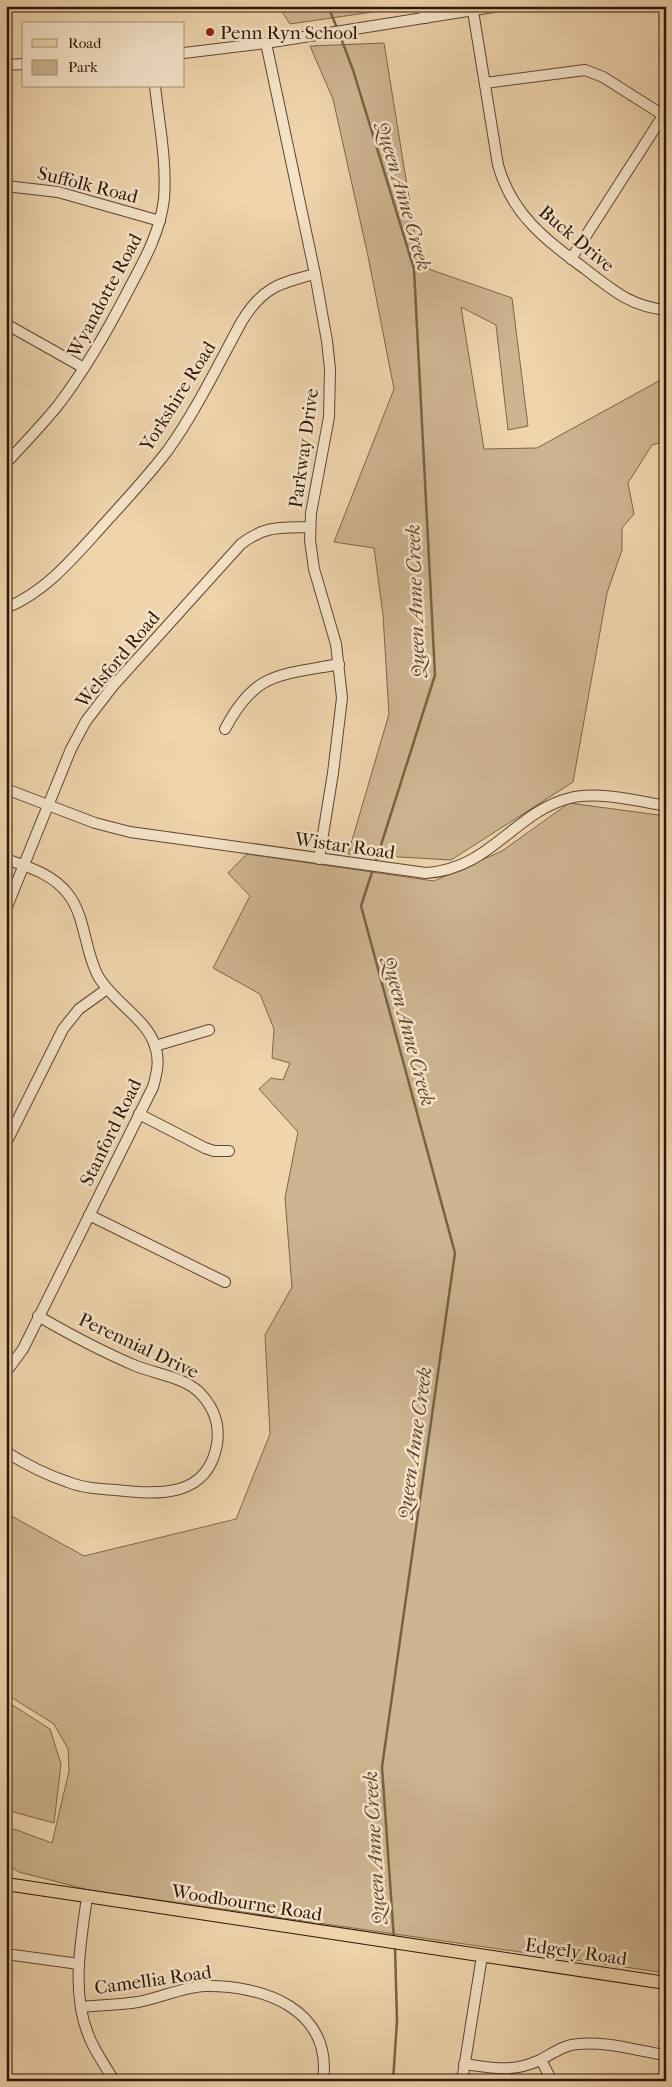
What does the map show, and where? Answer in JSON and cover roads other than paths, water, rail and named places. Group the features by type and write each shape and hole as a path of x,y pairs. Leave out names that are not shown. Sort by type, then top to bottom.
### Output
{"main road":[{"name":"Woodbourne Road","path":"6,1884 482,1956"},
{"name":"Edgely Road","path":"482,1956 666,1983"}],"street":[{"path":"423,6 426,18"},
{"path":"185,53 266,43 499,6"},
{"name":"Buck Drive","path":"473,10 498,165 507,190 532,225 571,259 636,304 666,310"},
{"name":"Parkway Drive","path":"266,43 315,274 327,341 330,382 329,417 316,480 310,526 314,569 336,644 342,698 319,859"},
{"path":"6,65 22,64"},
{"path":"485,83 585,70 603,77 664,113 571,259"},
{"name":"Wyandotte Road","path":"6,463 59,404 84,368 107,332 149,251 160,221 165,184 155,88"},
{"name":"Suffolk Road","path":"6,186 58,192 160,221"},
{"name":"Yorkshire Road","path":"6,608 30,597 65,568 144,480 187,420 242,321 262,294 286,281 315,274"},
{"path":"6,324 84,368"},
{"name":"Welsford Road","path":"6,909 71,749 86,721 100,702 241,544 261,531 271,528 310,526"},
{"path":"226,729 244,698 260,684 282,675 339,664"},
{"name":"Wistar Road","path":"6,790 107,827 130,832 426,873 443,872 476,859 544,808 572,797 594,796 666,806"},
{"name":"Stanford Road","path":"6,859 48,875 68,893 78,912 92,961 107,989 150,1033 158,1056 157,1071 152,1087 23,1349 10,1359 6,1372"},
{"path":"6,1144 64,1029 79,1009 107,989"},
{"path":"155,1046 209,1030"},
{"path":"139,1114 205,1148 214,1151 230,1151"},
{"path":"89,1214 225,1282"},
{"name":"Perennial Drive","path":"6,1452 67,1482 80,1486 158,1494 178,1490 199,1477 212,1461 216,1447 217,1428 213,1411 206,1400 190,1385 134,1365 38,1316"},
{"path":"87,1897 79,1964 81,2007 88,2035 114,2081"},
{"path":"6,1954 79,1964"},
{"path":"462,2081 482,1956"},
{"name":"Camellia Road","path":"81,2007 139,2002 192,1987 204,1986 260,1992 276,1997 301,2014 315,2032 324,2062 323,2081"},
{"path":"464,2064 499,2070 511,2069 540,2060 566,2046 577,2044 666,2055"},
{"path":"540,2060 552,2081"}],"waterway":[{"name":"Queen Anne Creek","path":"328,6 337,28"},
{"name":"Queen Anne Creek","path":"339,33 353,70 414,269 435,675 375,864"},
{"name":"Queen Anne Creek","path":"373,869 361,906 455,1253 382,1767 394,1939"},
{"name":"Queen Anne Creek","path":"393,2081 397,2021 395,1947"}],"place":[{"name":"Penn Ryn School","path":"210,32"}]}
